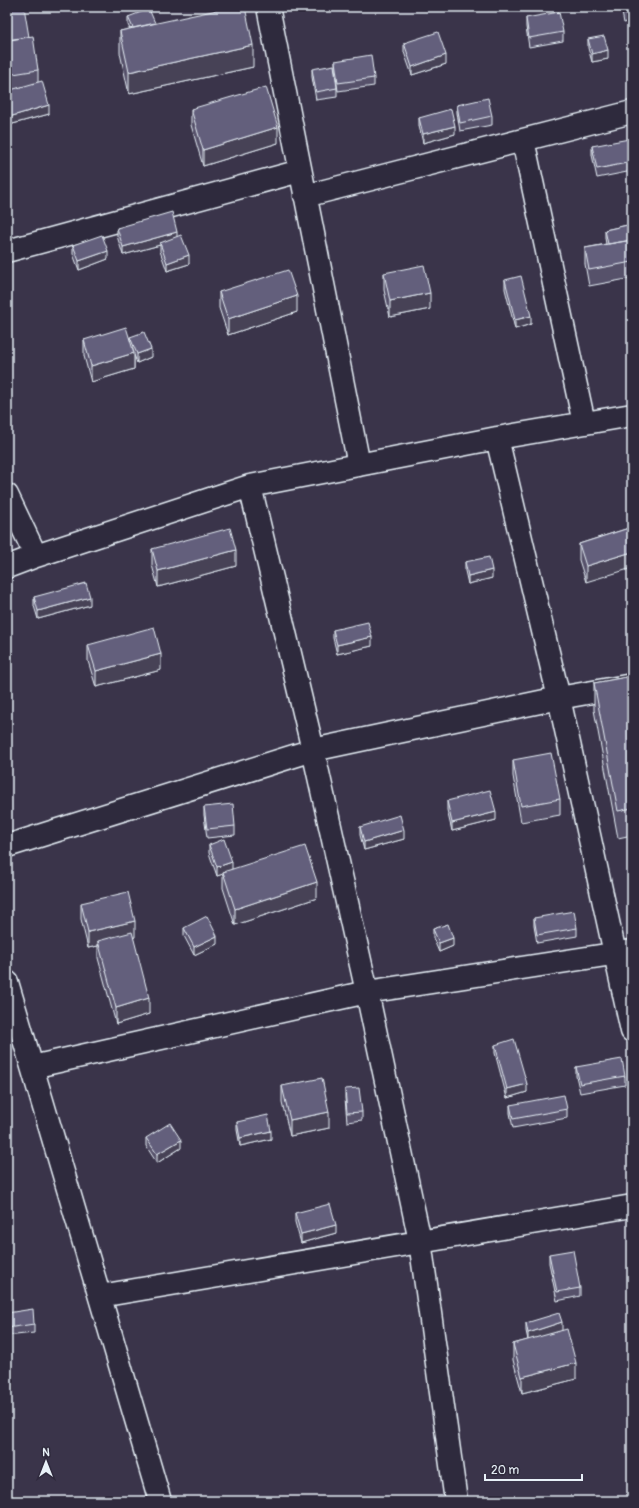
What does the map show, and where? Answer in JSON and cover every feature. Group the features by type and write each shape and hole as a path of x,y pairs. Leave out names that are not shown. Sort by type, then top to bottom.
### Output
{"street":[{"path":"268,7 359,465"},
{"path":"305,196 632,112"},
{"path":"523,140 584,423"},
{"path":"7,251 300,171"},
{"path":"7,567 36,556 250,486 497,438 632,415"},
{"path":"497,438 559,698 624,952 632,1031"},
{"path":"250,486 367,992 420,1241 456,1501"},
{"path":"7,495 36,556"},
{"path":"7,846 312,750 632,684"},
{"path":"32,1067 367,992 624,952"},
{"path":"7,982 160,1501"},
{"path":"100,1296 632,1206"}],"building":[{"path":"7,7 24,7 29,37 10,40 7,25"},
{"path":"231,7 245,7 253,45 129,72 120,31"},
{"path":"623,7 632,7 632,13 624,14"},
{"path":"149,9 155,23 133,28 128,17"},
{"path":"559,12 563,32 529,38 526,18"},
{"path":"438,32 446,55 412,67 404,43"},
{"path":"33,36 38,70 7,75 7,40"},
{"path":"604,36 608,50 592,54 588,39"},
{"path":"371,55 374,78 338,83 335,61"},
{"path":"334,65 337,88 316,92 312,69"},
{"path":"42,81 49,105 9,117 7,109 7,91"},
{"path":"266,87 278,127 203,150 191,109"},
{"path":"488,98 492,116 460,123 457,105"},
{"path":"451,109 455,126 423,134 419,118"},
{"path":"629,139 632,162 597,169 592,146"},
{"path":"172,212 177,232 123,247 117,228"},
{"path":"632,224 632,240 608,244 605,230"},
{"path":"102,235 108,251 79,261 73,245"},
{"path":"181,235 189,255 167,263 160,243"},
{"path":"632,240 632,262 589,270 585,248"},
{"path":"424,265 430,293 390,301 384,273"},
{"path":"288,270 297,296 228,319 219,292"},
{"path":"521,276 531,316 515,320 505,280"},
{"path":"126,327 134,353 91,366 84,340"},
{"path":"144,332 151,349 137,354 130,337"},
{"path":"632,527 632,552 586,566 579,544"},
{"path":"230,528 236,550 158,571 152,549"},
{"path":"489,557 492,570 468,576 465,562"},
{"path":"86,583 90,597 38,611 34,597"},
{"path":"368,622 372,637 337,645 333,630"},
{"path":"154,627 161,654 96,671 88,645"},
{"path":"632,676 632,808 618,811 594,683"},
{"path":"551,753 560,799 521,806 513,760"},
{"path":"490,790 496,812 452,823 447,801"},
{"path":"233,804 235,826 207,829 204,807"},
{"path":"400,815 404,830 364,842 360,827"},
{"path":"224,839 232,862 217,867 209,845"},
{"path":"305,846 317,882 235,909 223,872"},
{"path":"128,892 135,921 88,932 81,903"},
{"path":"574,911 577,928 537,935 534,918"},
{"path":"207,916 217,936 194,947 184,928"},
{"path":"448,924 453,938 439,943 433,929"},
{"path":"132,932 149,998 116,1008 98,941"},
{"path":"514,1039 527,1084 507,1089 495,1045"},
{"path":"622,1059 625,1076 580,1084 576,1067"},
{"path":"322,1078 329,1112 290,1120 282,1086"},
{"path":"359,1088 362,1112 347,1113 345,1089"},
{"path":"564,1095 567,1109 513,1119 510,1105"},
{"path":"268,1115 271,1131 240,1138 237,1122"},
{"path":"170,1123 181,1140 157,1154 146,1138"},
{"path":"330,1204 336,1225 301,1234 295,1213"},
{"path":"573,1250 580,1288 557,1292 549,1254"},
{"path":"33,1309 34,1324 7,1328 7,1313"},
{"path":"559,1313 562,1322 528,1333 526,1323"},
{"path":"567,1329 576,1363 522,1377 513,1344"},
{"path":"7,1430 9,1445 7,1446"}]}
